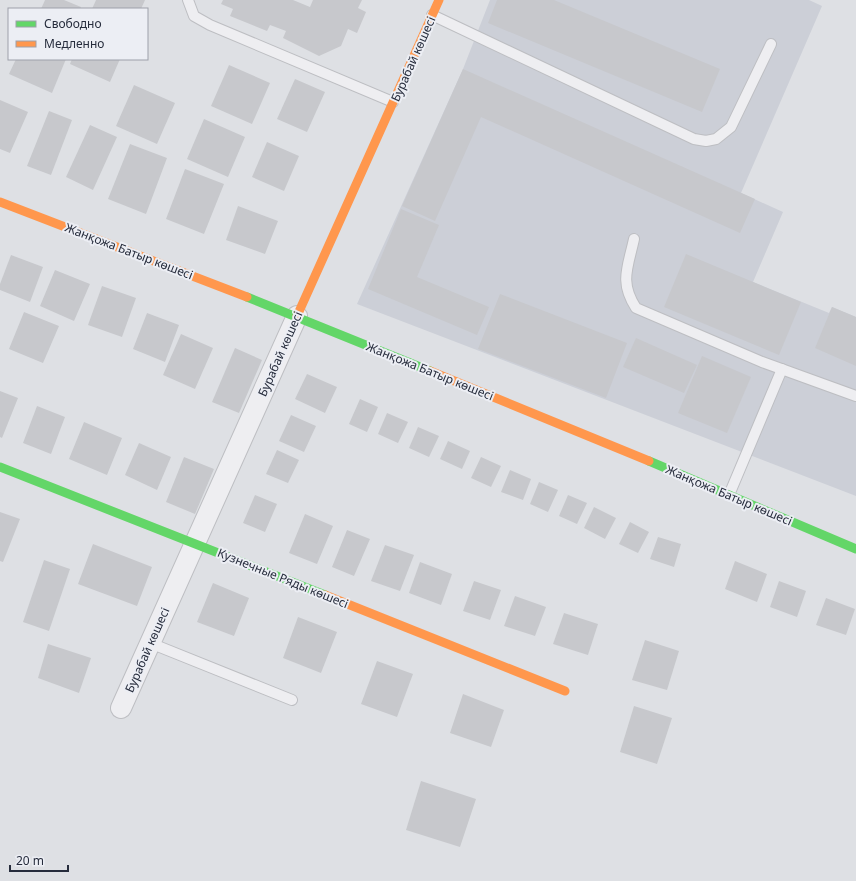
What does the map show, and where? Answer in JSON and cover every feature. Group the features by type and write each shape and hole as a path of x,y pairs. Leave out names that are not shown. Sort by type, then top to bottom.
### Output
{"street":[{"name":"Бурабай көшесі","path":"121,708 439,0"},
{"name":"Жанқожа Батыр көшесі","path":"0,202 297,316 856,548"},
{"name":"Кузнечные Ряды көшесі","path":"0,467 195,542 565,691"}],"lane":[{"path":"188,0 194,16 210,25 393,102"},
{"path":"432,15 694,139 706,141 716,139 731,127 771,44"},
{"path":"634,239 625,281 628,296 636,308 782,369 856,396"},
{"path":"729,495 782,369"},
{"path":"150,643 292,700"}],"shaded area":[{"path":"490,0 809,0 822,6 741,193 783,212 753,282 829,313 832,307 856,317 856,496 357,304 463,69"}],"building":[{"path":"45,0 64,0 81,7 80,8 41,8"},
{"path":"96,0 145,0 141,8 92,8"},
{"path":"223,0 293,0 310,7 313,0 362,0 358,8 366,12 357,33 348,29 341,46 319,56 283,38 286,31 270,25 267,31 230,16 233,9 221,4"},
{"path":"497,0 554,0 720,69 702,112 488,23"},
{"path":"16,60 66,60 52,93 9,74"},
{"path":"72,60 120,60 110,82 70,64"},
{"path":"229,65 270,83 252,124 211,106"},
{"path":"463,69 755,199 740,233 481,117 435,221 402,206"},
{"path":"295,79 325,92 307,132 277,119"},
{"path":"134,85 175,103 157,144 116,126"},
{"path":"0,100 28,112 10,153 0,149"},
{"path":"49,111 72,120 51,175 27,166"},
{"path":"204,119 245,137 228,177 187,159"},
{"path":"90,125 117,137 93,190 66,177"},
{"path":"267,142 299,156 284,191 252,177"},
{"path":"130,144 167,158 146,214 108,199"},
{"path":"185,169 224,184 204,234 166,219"},
{"path":"238,206 278,221 265,254 226,240"},
{"path":"401,209 439,225 417,277 489,307 477,335 368,289"},
{"path":"686,254 801,302 779,355 664,307"},
{"path":"11,255 43,267 30,302 0,290 0,284"},
{"path":"55,270 90,284 74,321 40,306"},
{"path":"102,286 136,298 122,337 88,325"},
{"path":"500,294 627,343 606,398 478,349"},
{"path":"832,307 856,317 856,366 815,348"},
{"path":"24,312 59,326 43,363 9,349"},
{"path":"147,313 179,325 165,362 133,349"},
{"path":"181,334 213,348 195,389 163,375"},
{"path":"636,338 697,365 684,393 623,367"},
{"path":"235,348 262,360 239,413 212,402"},
{"path":"702,356 751,377 727,433 678,413"},
{"path":"307,374 337,387 325,413 295,399"},
{"path":"0,391 18,398 2,438 0,437"},
{"path":"360,399 378,407 367,432 349,424"},
{"path":"37,406 65,417 51,454 23,443"},
{"path":"387,413 408,422 398,443 378,434"},
{"path":"291,415 316,426 304,452 279,441"},
{"path":"84,422 122,438 107,475 69,459"},
{"path":"418,427 439,436 429,457 409,448"},
{"path":"448,441 470,451 462,469 440,459"},
{"path":"139,443 171,457 157,490 125,475"},
{"path":"277,450 299,460 288,483 266,474"},
{"path":"184,457 214,469 195,514 166,502"},
{"path":"481,457 501,466 491,487 471,478"},
{"path":"510,470 531,479 523,500 501,492"},
{"path":"539,482 558,490 548,512 530,504"},
{"path":"255,495 277,504 265,532 243,523"},
{"path":"568,495 587,503 577,524 559,516"},
{"path":"594,507 616,518 605,539 584,528"},
{"path":"0,512 20,519 3,562 0,561"},
{"path":"305,514 333,526 317,564 289,553"},
{"path":"630,522 649,532 638,553 619,544"},
{"path":"347,530 370,539 354,576 332,567"},
{"path":"658,537 681,544 674,567 650,559"},
{"path":"93,544 152,567 137,606 78,584"},
{"path":"385,545 414,555 400,591 371,581"},
{"path":"44,560 70,569 49,631 23,622"},
{"path":"735,561 767,574 757,602 725,589"},
{"path":"420,562 452,574 441,605 409,593"},
{"path":"474,581 501,590 490,620 463,611"},
{"path":"779,581 806,591 797,617 770,607"},
{"path":"213,583 249,598 234,636 197,622"},
{"path":"515,596 546,607 535,636 504,626"},
{"path":"826,598 855,609 846,635 816,625"},
{"path":"564,613 598,624 588,655 553,644"},
{"path":"298,617 337,632 321,673 283,658"},
{"path":"645,640 679,651 667,690 632,680"},
{"path":"48,644 91,658 79,693 38,678"},
{"path":"377,661 413,674 397,717 361,704"},
{"path":"463,694 504,710 491,747 450,733"},
{"path":"634,706 672,718 657,764 620,752"},
{"path":"421,781 476,799 460,847 406,830"}],"traffic: fast":[{"path":"247,297 430,371"},
{"path":"649,461 856,549"},
{"path":"0,467 325,595"}],"traffic: slow":[{"path":"297,316 439,0"},
{"path":"0,202 247,297"},
{"path":"430,371 649,461"},
{"path":"325,595 565,691"}]}
